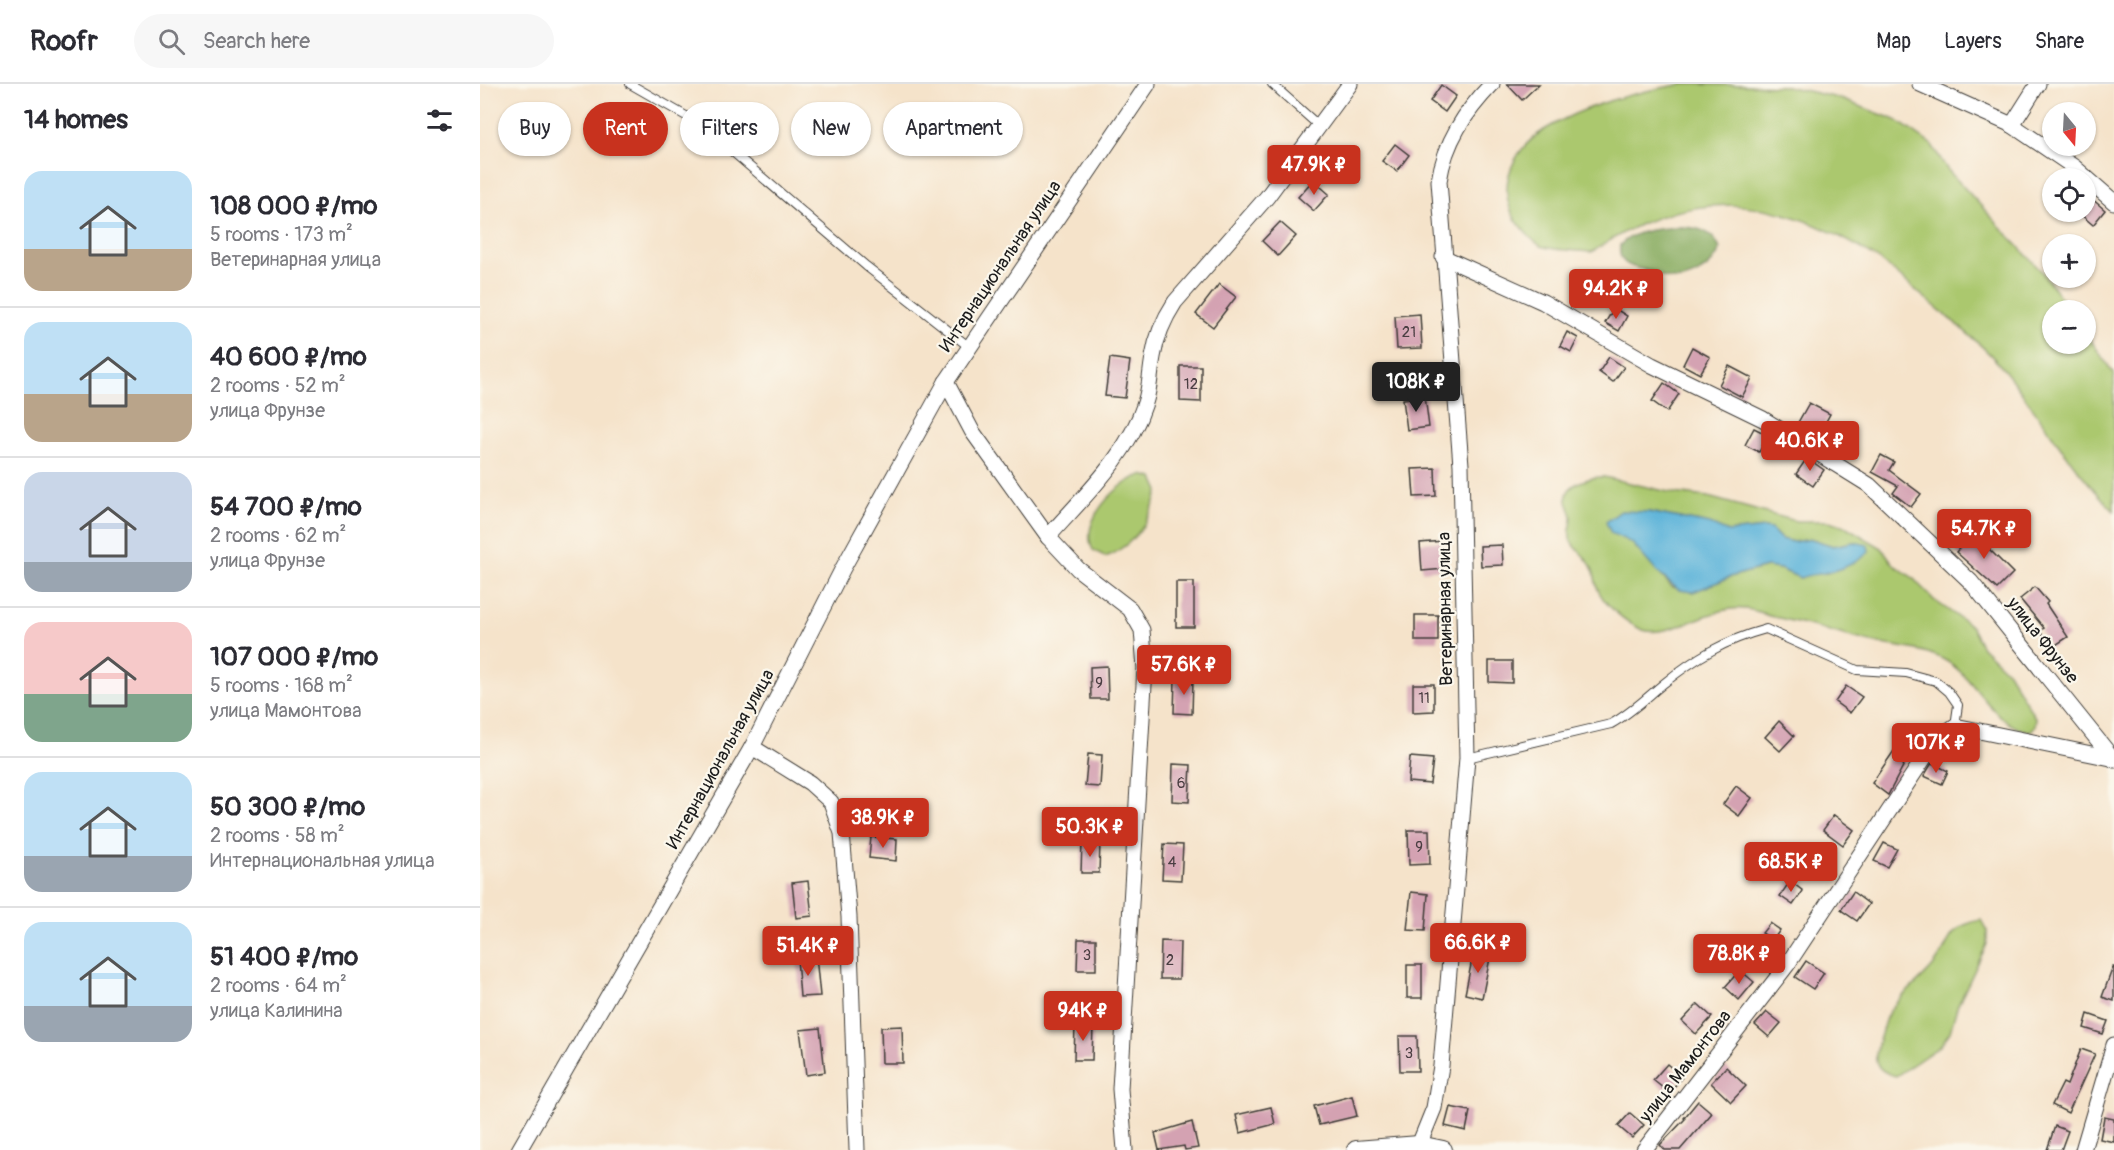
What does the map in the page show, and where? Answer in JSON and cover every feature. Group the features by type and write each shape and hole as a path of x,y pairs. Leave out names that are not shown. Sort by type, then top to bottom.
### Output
{"street":[{"name":"Интернациональная улица","path":"519,1150 752,747 843,568 946,382 968,346 1148,84"},
{"path":"1048,537 1113,464 1137,423 1145,403 1153,355 1163,322 1174,302 1260,206 1350,84"},
{"name":"Ветеринарная улица","path":"1419,1146 1434,1108 1441,1066 1467,758 1461,465 1443,257 1439,181 1443,157 1472,104 1492,84"},
{"path":"1920,84 2012,125 2074,167 2114,202"},
{"path":"2012,125 2038,84"},
{"name":"улица Фрунзе","path":"1443,257 1543,303 1652,365 1763,420 1869,485 1971,582 2112,759"},
{"path":"946,382 972,431 1048,537 1078,569 1130,609 1142,630 1145,668 1120,1089 1125,1150"},
{"path":"1955,726 2112,759"},
{"name":"улица Мамонтова","path":"1644,1150 1787,965 1936,740 1955,726"},
{"path":"752,747 810,783 831,802 842,833 849,917 857,1150"},
{"path":"2083,1150 2114,1045"},
{"path":"1356,1150 1419,1146 1443,1150"}],"lane":[{"path":"630,84 700,124 866,266 968,346"},
{"path":"1272,84 1318,126"},
{"path":"1467,758 1611,724 1626,716 1691,662 1714,647 1766,629 1857,670 1906,673 1936,681 1949,692 1958,705 1955,726"}],"green space":[{"path":"1683,84 1786,86 1838,98 1896,120 1932,145 1947,169 2042,272 2042,288 2054,288 2063,300 2042,300 2042,354 2096,354 2096,348 2114,374 2114,511 2084,478 2005,371 1987,351 1888,266 1839,236 1803,220 1768,210 1734,205 1699,207 1664,215 1628,230 1592,252 1547,248 1530,238 1513,214 1508,201 1509,174 1522,150 1532,139 1560,121 1594,106 1647,91"},
{"path":"1679,227 1704,231 1713,238 1720,249 1712,262 1699,273 1683,279 1662,277 1632,267 1621,257 1620,245 1633,236 1655,229"},
{"path":"1142,475 1153,478 1159,491 1146,522 1126,545 1106,557 1093,550 1090,539 1095,516 1112,494 1132,479"},
{"path":"1599,477 1673,493 1708,497 1796,521 1829,521 1845,526 1882,548 1894,565 1912,577 1934,600 1971,626 1982,647 2008,672 2036,719 2035,726 2031,731 2007,722 1948,662 1917,650 1874,643 1741,608 1716,612 1665,630 1654,632 1637,627 1616,613 1604,600 1597,587 1591,566 1570,538 1572,518 1567,501 1569,490 1579,482","holes":["1649,512 1709,524 1728,532 1771,529 1781,539 1793,542 1812,539 1833,546 1854,542 1845,567 1827,573 1813,572 1800,578 1780,569 1766,567 1733,576 1693,592 1672,587 1632,543"]},
{"path":"1981,920 1987,931 1987,944 1957,1007 1950,1032 1940,1046 1896,1076 1882,1070 1876,1061 1876,1055 1889,1012 1934,965 1955,931"}],"water":[{"path":"1621,511 1649,512 1710,524 1728,532 1771,529 1781,539 1793,542 1812,539 1833,546 1854,542 1868,545 1869,552 1842,568 1800,578 1780,569 1766,567 1733,576 1693,592 1679,590 1657,572 1632,543 1611,533 1606,522"}],"building":[{"path":"1507,84 1539,84 1522,100"},
{"path":"1441,85 1456,96 1445,112 1430,101"},
{"path":"1395,144 1409,155 1397,171 1382,161"},
{"path":"1313,180 1329,194 1314,211 1298,197"},
{"path":"2096,202 2105,210 2096,221"},
{"path":"1280,222 1296,236 1278,256 1262,241"},
{"path":"1219,284 1236,297 1213,327 1196,314"},
{"path":"1614,308 1627,316 1619,331 1605,323"},
{"path":"1420,314 1422,348 1397,349 1395,316"},
{"path":"1567,332 1578,338 1571,352 1560,346"},
{"path":"1692,347 1710,357 1700,374 1683,365"},
{"path":"1609,357 1624,367 1613,382 1599,372"},
{"path":"1110,358 1130,361 1125,398 1105,396"},
{"path":"1180,366 1201,366 1201,402 1180,401"},
{"path":"1729,366 1752,378 1742,397 1719,385"},
{"path":"1664,383 1679,394 1667,412 1652,401"},
{"path":"1425,396 1429,427 1407,430 1403,399"},
{"path":"1809,403 1830,414 1817,438 1796,426"},
{"path":"1754,428 1768,435 1759,452 1745,445"},
{"path":"1881,455 1894,462 1889,470 1921,494 1911,507 1893,493 1898,486 1872,472"},
{"path":"1807,458 1824,470 1813,486 1796,474"},
{"path":"1435,468 1436,496 1414,497 1412,469"},
{"path":"1975,531 1992,546 1989,549 2013,573 1997,589 1956,552"},
{"path":"1443,541 1445,569 1422,571 1420,543"},
{"path":"1502,545 1503,565 1481,566 1480,546"},
{"path":"1176,582 1194,582 1194,627 1176,627"},
{"path":"2035,587 2048,602 2046,604 2068,637 2051,648 2040,631 2044,628 2020,599"},
{"path":"1415,615 1438,615 1438,641 1415,641"},
{"path":"1489,661 1512,661 1512,683 1489,682"},
{"path":"1107,666 1108,699 1091,699 1090,667"},
{"path":"1175,678 1193,679 1192,714 1174,713"},
{"path":"1413,684 1434,684 1434,711 1413,712"},
{"path":"1846,686 1862,697 1850,713 1835,702"},
{"path":"1779,721 1794,736 1780,751 1765,737"},
{"path":"1900,742 1912,749 1888,795 1872,783"},
{"path":"1088,754 1102,755 1100,787 1085,786"},
{"path":"1410,757 1433,759 1430,784 1408,782"},
{"path":"1932,763 1948,771 1942,784 1924,776"},
{"path":"1173,764 1191,765 1189,802 1172,801"},
{"path":"1736,786 1752,798 1739,816 1723,804"},
{"path":"1834,815 1854,830 1843,845 1823,830"},
{"path":"1408,830 1429,830 1430,864 1409,865"},
{"path":"871,837 897,839 896,861 869,858"},
{"path":"1082,842 1100,842 1099,873 1081,873"},
{"path":"1884,843 1897,849 1887,867 1874,861"},
{"path":"1164,844 1183,845 1181,880 1162,879"},
{"path":"808,881 812,916 796,918 792,883"},
{"path":"1790,881 1803,891 1793,905 1780,896"},
{"path":"1411,892 1428,894 1425,931 1407,930"},
{"path":"1853,892 1869,904 1857,921 1841,910"},
{"path":"1770,923 1780,930 1773,940 1762,933"},
{"path":"1078,939 1096,939 1096,970 1077,970"},
{"path":"1161,941 1180,942 1179,979 1160,979"},
{"path":"1474,950 1491,953 1482,998 1465,994"},
{"path":"816,956 820,996 800,997 797,958"},
{"path":"1806,961 1824,973 1813,989 1795,977"},
{"path":"1407,965 1422,965 1422,998 1407,998"},
{"path":"2114,967 2114,1001 2102,997"},
{"path":"1740,970 1754,982 1739,1000 1725,987"},
{"path":"1698,1004 1712,1017 1696,1034 1682,1021"},
{"path":"1767,1012 1781,1023 1769,1037 1755,1025"},
{"path":"2088,1014 2108,1021 2103,1034 2084,1028"},
{"path":"1075,1024 1093,1025 1092,1060 1074,1060"},
{"path":"902,1026 903,1063 882,1063 881,1027"},
{"path":"820,1028 825,1072 806,1075 800,1030"},
{"path":"1399,1036 1417,1036 1418,1071 1400,1071"},
{"path":"2081,1049 2095,1054 2068,1113 2052,1105 2063,1083 2067,1085"},
{"path":"1667,1064 1682,1077 1669,1093 1653,1080"},
{"path":"1726,1067 1746,1086 1731,1102 1711,1083"},
{"path":"1352,1096 1357,1116 1319,1125 1314,1106"},
{"path":"1698,1101 1712,1113 1680,1150 1665,1150 1660,1145 1685,1119"},
{"path":"1271,1107 1275,1124 1240,1133 1236,1115"},
{"path":"1450,1107 1470,1111 1466,1131 1445,1126"},
{"path":"1630,1113 1644,1125 1632,1138 1618,1126"},
{"path":"2104,1117 2114,1119 2114,1142 2100,1139"},
{"path":"1192,1122 1198,1148 1185,1150 1184,1146 1159,1150 1155,1133"},
{"path":"2055,1126 2068,1131 2061,1150 2047,1150"}]}
